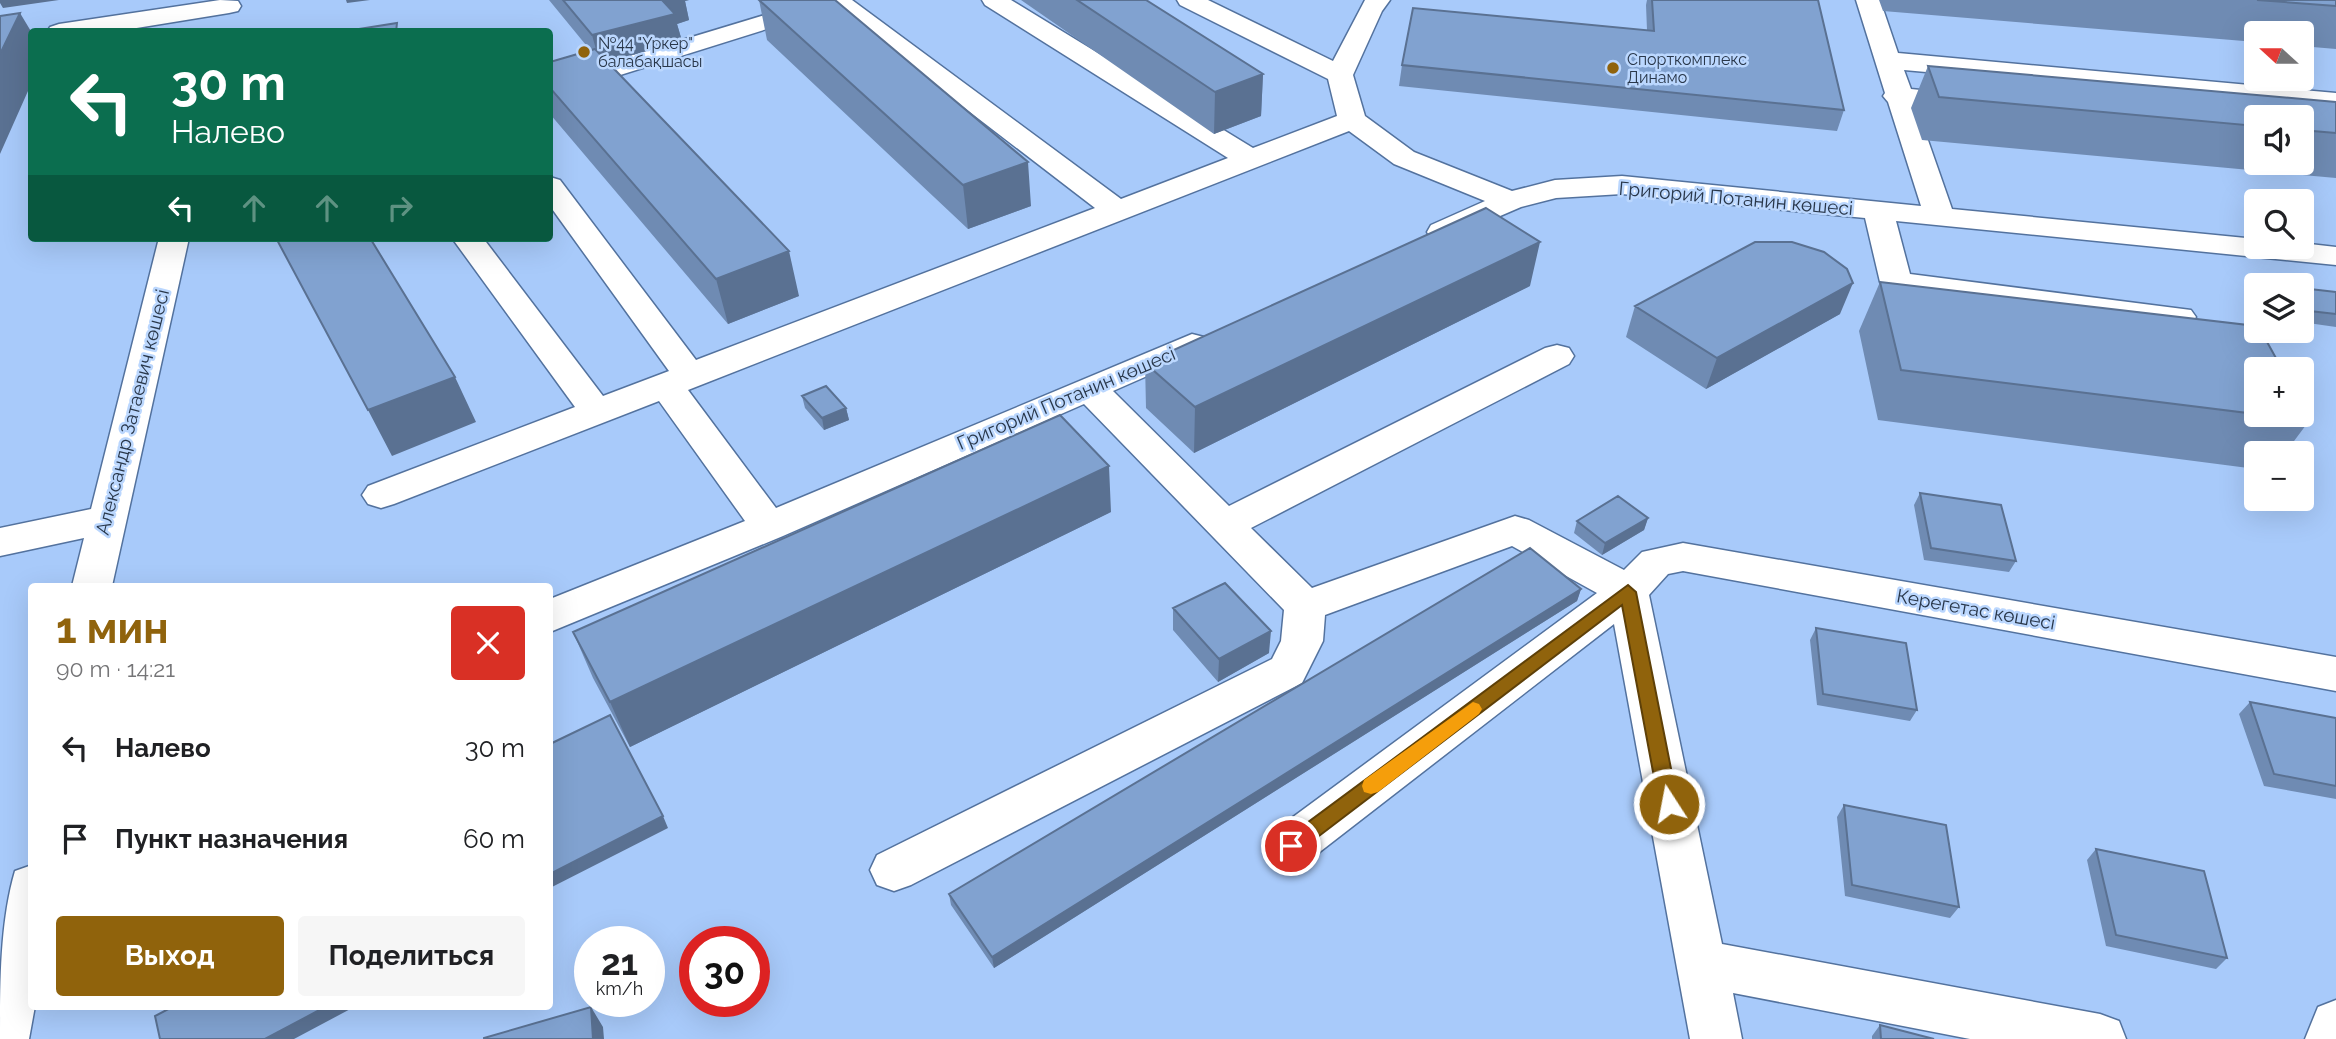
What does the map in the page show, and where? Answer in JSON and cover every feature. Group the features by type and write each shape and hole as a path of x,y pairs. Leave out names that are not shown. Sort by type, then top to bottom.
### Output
{"street":[{"path":"553,88 836,0 1117,210"},
{"path":"994,0 1250,159"},
{"path":"1189,0 1340,75"},
{"path":"1378,0 1370,11 1340,75 1352,120 1404,158 1510,201"},
{"path":"1868,0 1939,216"},
{"path":"83,28 230,3 225,28"},
{"path":"1886,60 2336,101"},
{"path":"1898,96 1994,104"},
{"path":"381,495 1352,120"},
{"name":"Григорий Потанин көшесі","path":"1409,247 1510,201 1555,189 1622,185 2336,256"},
{"path":"553,191 678,380 769,526"},
{"path":"1878,211 1896,282 2207,320"},
{"name":"Александр Затаевич көшесі","path":"93,583 173,242"},
{"path":"470,242 597,412"},
{"name":"Григорий Потанин көшесі","path":"553,615 769,526 1217,332"},
{"path":"1225,525 1557,356"},
{"path":"894,870 1287,671 1302,642 1305,606 1090,389"},
{"path":"0,542 106,520"},
{"path":"1305,606 1515,530 1628,592 1716,1039"},
{"name":"Керегетас көшесі","path":"1291,846 1628,592 1656,562 1683,557 2336,674"},
{"path":"3,1039 28,907"},
{"path":"1699,963 2100,1039"},
{"path":"2331,1039 2336,1025"}],"building":[{"path":"563,0 662,0 675,14 592,35"},
{"path":"759,0 835,0 1028,162 963,185"},
{"path":"1077,0 1146,0 1263,74 1215,92"},
{"name":"Спорткомплекс Динамо","path":"1652,0 1818,0 1844,110 1402,65 1413,8 1654,31"},
{"path":"2257,0 2336,0 2336,6"},
{"path":"20,13 0,54 0,16"},
{"path":"397,23 396,28 365,28"},
{"path":"595,49 789,251 716,279 553,91 553,61"},
{"path":"1928,66 2336,102 2336,133 2314,131 2314,105 2244,105 2244,125 1939,97"},
{"path":"1486,208 1540,242 1195,407 1145,363"},
{"path":"278,242 372,242 455,377 368,410"},
{"path":"1755,242 1792,242 1824,252 1847,269 1853,283 1717,358 1635,306"},
{"path":"1880,282 2244,325 2244,343 2268,343 2275,357 2244,357 2244,413 1901,370"},
{"path":"2314,289 2336,292 2336,314 2314,311"},
{"path":"826,386 846,408 822,418 802,396"},
{"path":"1060,415 1109,466 610,702 573,632"},
{"path":"1920,493 2001,505 2016,561 1931,548"},
{"path":"1618,496 1648,518 1605,543 1577,521"},
{"path":"1530,548 1581,589 992,957 949,894"},
{"path":"1225,583 1271,631 1219,659 1173,608"},
{"path":"1816,628 1906,643 1917,710 1823,694"},
{"path":"2250,702 2336,718 2336,786 2274,774"},
{"path":"610,715 663,816 553,872 553,743"},
{"path":"1844,805 1946,825 1959,907 1852,885"},
{"path":"2096,849 2204,871 2227,958 2116,935"},
{"path":"166,1010 319,1010 265,1039 160,1039 155,1016"},
{"path":"574,1012 574,1017 592,1017 593,1039 484,1038"},
{"path":"1880,1025 1934,1039 1881,1039"}],"slow traffic":[{"path":"1371,786 1473,709"}],"place":[{"name":"№44 \"Үркер\" балабақшасы","path":"584,52"},
{"name":"Спорткомплекс Динамо","path":"1613,68"}],"route":[{"path":"1291,846 1628,592 1669,804"}]}
